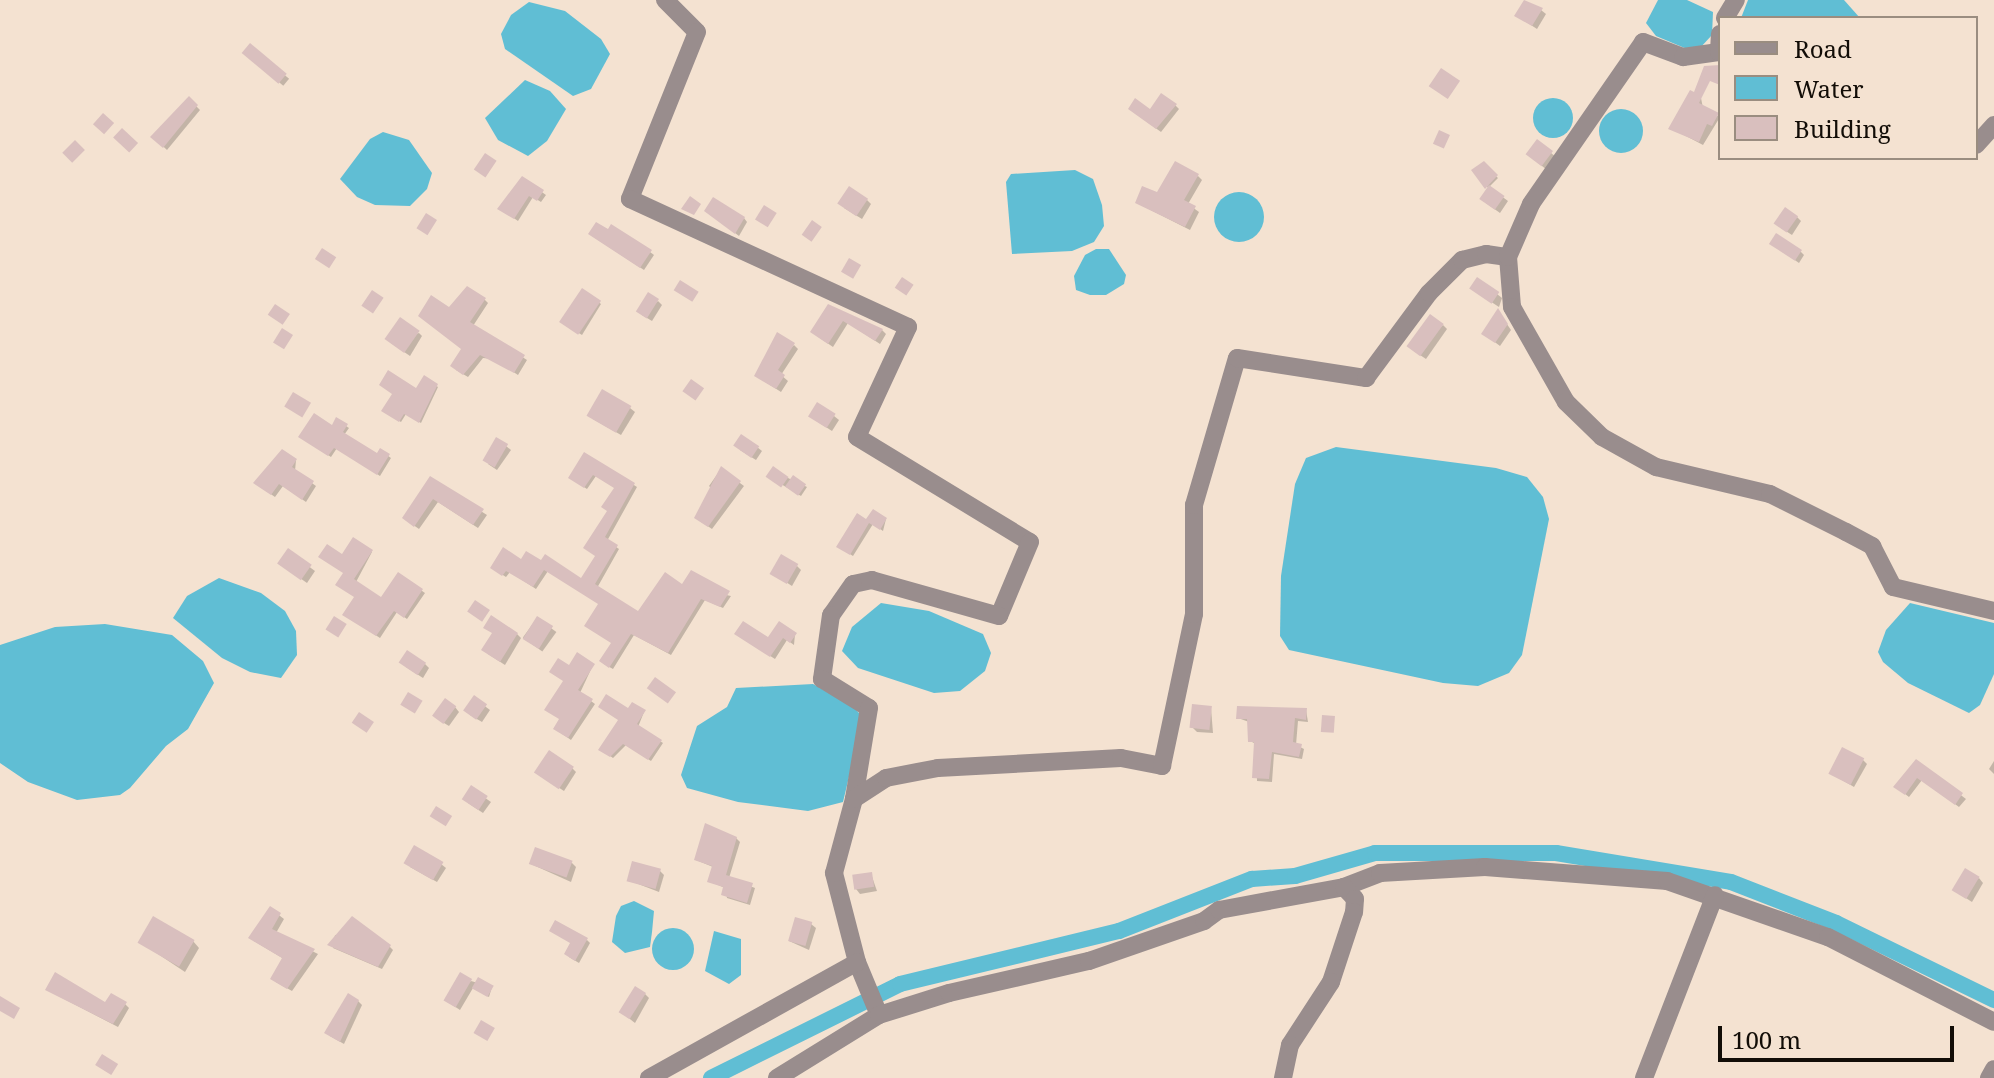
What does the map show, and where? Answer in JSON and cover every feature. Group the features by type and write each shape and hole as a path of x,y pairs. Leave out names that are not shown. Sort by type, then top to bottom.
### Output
{"street":[{"path":"665,0 697,32 630,199 908,327 857,437 1030,542 999,616 872,580 853,584 831,615 822,679 869,708 854,799 834,873 857,962 879,1015"},
{"path":"1718,52 1683,57 1643,42 1531,204 1508,257 1512,307 1566,402 1602,437 1656,467 1770,494 1846,532 1872,546 1893,587 1994,611"},
{"path":"1978,143 1994,125"},
{"path":"854,799 886,778 938,768 1121,758 1162,766 1194,614 1194,505 1237,358 1366,378 1429,293 1462,260 1486,254 1508,257"},
{"path":"777,1078 879,1015 949,993 1089,961 1204,921 1219,910 1344,887 1380,873 1485,867 1667,881 1715,895 1828,937 1994,1022"},
{"path":"1283,1078 1290,1045 1331,982 1354,912 1355,899 1344,887"},
{"path":"1644,1078 1715,895"},
{"path":"649,1078 857,962"},
{"path":"1989,1078 1994,1069"}],"water":[{"path":"1658,0 1687,0 1713,12 1712,35 1700,48 1687,49 1656,36 1646,23"},
{"path":"1748,0 1844,0 1858,16 1742,16"},
{"path":"529,2 565,11 601,39 610,54 591,89 573,96 505,49 501,34 511,15"},
{"path":"525,80 550,91 566,109 547,141 528,156 498,140 485,118"},
{"path":"1553,98 1567,104 1573,118 1567,132 1553,138 1539,132 1533,118 1539,104"},
{"path":"1621,109 1636,116 1643,131 1636,146 1621,153 1606,146 1599,131 1606,116"},
{"path":"383,132 409,140 432,173 427,189 410,206 375,205 357,197 340,179 370,139"},
{"path":"1075,170 1093,179 1102,205 1104,226 1094,242 1072,251 1012,254 1006,182 1011,174"},
{"path":"1239,192 1257,199 1264,217 1257,235 1239,242 1221,235 1214,217 1221,199"},
{"path":"1096,249 1109,249 1126,275 1124,284 1106,295 1090,295 1076,290 1074,276 1085,255"},
{"path":"1336,447 1496,468 1527,477 1543,497 1549,519 1522,655 1509,673 1478,686 1443,683 1289,650 1280,636 1281,576 1295,484 1306,458"},
{"path":"219,578 261,593 285,611 296,631 297,655 281,678 250,672 222,658 173,618 187,596"},
{"path":"881,603 929,611 983,634 991,653 985,671 960,691 934,693 858,668 842,651 852,627"},
{"path":"1910,603 1994,623 1994,674 1980,705 1969,713 1908,683 1883,662 1878,652 1886,630"},
{"path":"105,624 172,635 203,661 214,683 188,729 166,746 130,788 120,795 77,800 28,782 0,763 0,645 55,627"},
{"path":"813,684 854,707 863,718 843,802 808,811 738,802 687,788 681,775 697,726 727,707 736,688"},
{"path":"634,901 654,911 650,947 625,953 612,942 616,916 621,906"},
{"path":"673,928 688,934 694,949 688,964 673,970 658,964 652,949 658,934"},
{"path":"714,931 741,939 741,975 729,984 705,971"}],"building":[{"path":"1524,0 1543,8 1532,26 1514,16"},
{"path":"250,43 287,74 278,84 242,53"},
{"path":"1718,65 1718,84 1710,81 1699,103 1718,115 1712,126 1707,124 1699,142 1668,129 1690,90 1694,92 1704,66"},
{"path":"1441,68 1460,81 1448,99 1429,86"},
{"path":"1161,93 1177,104 1156,129 1128,109 1135,98 1150,109"},
{"path":"189,96 198,105 163,148 150,137"},
{"path":"103,113 114,123 104,134 93,124"},
{"path":"122,128 138,143 129,153 113,138"},
{"path":"1439,130 1450,135 1444,149 1433,144"},
{"path":"1537,139 1553,151 1542,166 1526,154"},
{"path":"75,140 85,150 72,163 62,153"},
{"path":"485,153 497,161 485,177 474,170"},
{"path":"1175,161 1199,174 1184,200 1196,206 1185,227 1135,203 1142,186 1157,192"},
{"path":"1484,161 1498,175 1485,189 1471,170"},
{"path":"522,176 544,190 537,201 529,196 514,219 497,209"},
{"path":"1489,185 1505,196 1495,210 1479,199"},
{"path":"849,186 868,199 856,216 837,203"},
{"path":"690,196 701,204 694,215 681,209"},
{"path":"713,197 745,217 735,234 704,211"},
{"path":"764,205 777,213 768,227 755,219"},
{"path":"1785,207 1798,216 1787,233 1774,223"},
{"path":"426,213 437,220 427,235 416,228"},
{"path":"812,220 822,227 812,242 802,235"},
{"path":"596,222 608,229 611,224 652,250 640,268 588,234"},
{"path":"1776,233 1802,250 1795,261 1769,244"},
{"path":"322,248 336,257 329,268 315,259"},
{"path":"849,258 861,265 853,279 841,272"},
{"path":"902,277 914,285 906,296 895,288"},
{"path":"1477,277 1499,292 1492,304 1469,289"},
{"path":"680,280 699,292 692,302 674,290"},
{"path":"467,286 486,298 470,322 525,355 514,373 480,355 463,375 450,366 461,349 418,316 431,295 449,307"},
{"path":"582,288 601,301 578,335 559,322"},
{"path":"372,290 384,298 373,314 361,306"},
{"path":"648,292 659,299 647,318 636,312"},
{"path":"275,304 290,314 283,325 268,315"},
{"path":"828,304 883,329 875,341 843,321 828,344 810,332"},
{"path":"1498,308 1508,324 1495,343 1481,334"},
{"path":"1430,314 1444,324 1420,356 1406,346"},
{"path":"400,317 420,331 404,353 385,339"},
{"path":"282,328 293,335 284,349 273,342"},
{"path":"777,332 795,343 778,370 785,375 776,389 754,376"},
{"path":"388,370 416,388 424,375 438,384 419,423 404,414 399,422 381,411 392,394 379,385"},
{"path":"691,379 704,388 696,400 682,391"},
{"path":"602,389 631,406 616,433 586,416"},
{"path":"293,392 311,403 302,417 284,407"},
{"path":"817,402 836,414 827,428 808,416"},
{"path":"314,413 332,425 336,417 348,424 343,432 377,453 380,448 390,454 377,475 334,448 328,456 298,437"},
{"path":"741,434 759,446 751,458 733,446"},
{"path":"496,437 508,444 495,467 482,460"},
{"path":"282,449 297,459 292,467 314,481 302,500 279,484 271,495 253,483"},
{"path":"584,452 635,483 605,537 618,545 595,584 638,611 665,572 682,584 691,570 730,591 720,607 701,599 668,653 631,634 609,668 599,661 611,643 584,626 598,604 544,570 533,587 506,571 502,576 490,568 503,547 521,559 526,551 541,560 545,554 581,578 595,556 583,548 607,511 601,507 614,488 593,475 584,488 568,478"},
{"path":"721,466 741,481 708,527 694,518"},
{"path":"773,466 789,477 781,488 766,477"},
{"path":"793,475 806,484 798,496 785,486"},
{"path":"430,476 484,509 473,525 433,499 414,527 402,518"},
{"path":"873,509 887,518 880,530 869,523 850,555 836,547 857,513 866,519"},
{"path":"353,537 373,550 354,579 381,597 398,572 423,589 404,618 394,611 376,636 342,615 354,597 335,585 343,573 318,557 327,544 342,554"},
{"path":"288,548 312,565 301,580 277,564"},
{"path":"781,554 798,564 787,584 770,574"},
{"path":"475,600 490,610 482,622 467,612"},
{"path":"491,615 518,633 500,662 481,650 492,633 483,628"},
{"path":"334,616 347,624 338,638 326,630"},
{"path":"537,616 553,626 539,649 523,639"},
{"path":"743,621 768,637 779,621 797,633 790,643 783,638 770,657 734,634"},
{"path":"407,650 426,663 418,675 399,662"},
{"path":"577,652 595,664 578,690 593,699 568,738 553,729 559,719 544,710 563,681 549,672 558,658 569,665"},
{"path":"655,677 676,692 668,704 647,688"},
{"path":"408,692 423,701 415,714 400,705"},
{"path":"606,694 628,708 632,702 646,710 637,724 662,740 648,760 623,744 610,757 598,750 618,720 598,707"},
{"path":"474,695 487,704 476,720 463,711"},
{"path":"445,698 456,706 443,724 432,716"},
{"path":"1192,704 1212,706 1209,730 1189,728"},
{"path":"1237,706 1307,708 1306,720 1295,718 1293,742 1302,744 1299,757 1272,752 1269,779 1252,778 1254,742 1248,742 1247,719 1236,719"},
{"path":"359,712 374,722 367,733 352,723"},
{"path":"1322,715 1335,716 1334,733 1321,732"},
{"path":"1842,747 1864,758 1851,785 1828,774"},
{"path":"549,750 574,767 559,789 534,772"},
{"path":"1916,759 1963,793 1955,805 1917,778 1905,795 1893,787"},
{"path":"471,785 488,796 479,810 462,799"},
{"path":"436,806 452,816 446,826 430,816"},
{"path":"705,823 737,837 726,875 753,883 747,903 721,895 723,887 707,882 712,866 694,860"},
{"path":"414,845 443,862 433,880 404,863"},
{"path":"535,847 573,861 566,878 529,864"},
{"path":"632,861 661,869 656,889 627,881"},
{"path":"1965,868 1980,877 1966,899 1952,890"},
{"path":"872,872 874,887 854,890 852,875"},
{"path":"270,906 281,913 272,929 315,949 287,989 270,979 282,958 248,938"},
{"path":"153,916 195,940 179,967 138,943"},
{"path":"352,916 391,945 378,967 327,945"},
{"path":"795,917 812,922 805,946 788,941"},
{"path":"555,920 588,938 575,961 564,954 570,943 549,931"},
{"path":"55,972 105,1002 111,993 127,1002 113,1024 45,990"},
{"path":"460,972 472,979 456,1008 443,1001"},
{"path":"478,977 494,986 487,997 472,988"},
{"path":"635,986 646,993 630,1019 619,1012"},
{"path":"348,993 359,1000 340,1042 324,1033"},
{"path":"0,996 20,1008 14,1019 0,1011"},
{"path":"481,1020 495,1028 487,1041 474,1033"},
{"path":"102,1054 118,1064 111,1075 95,1065"}],"waterway":[{"path":"711,1078 900,984 1119,931 1252,879 1295,876 1375,853 1556,853 1731,882 1836,923 1994,1000"}]}
